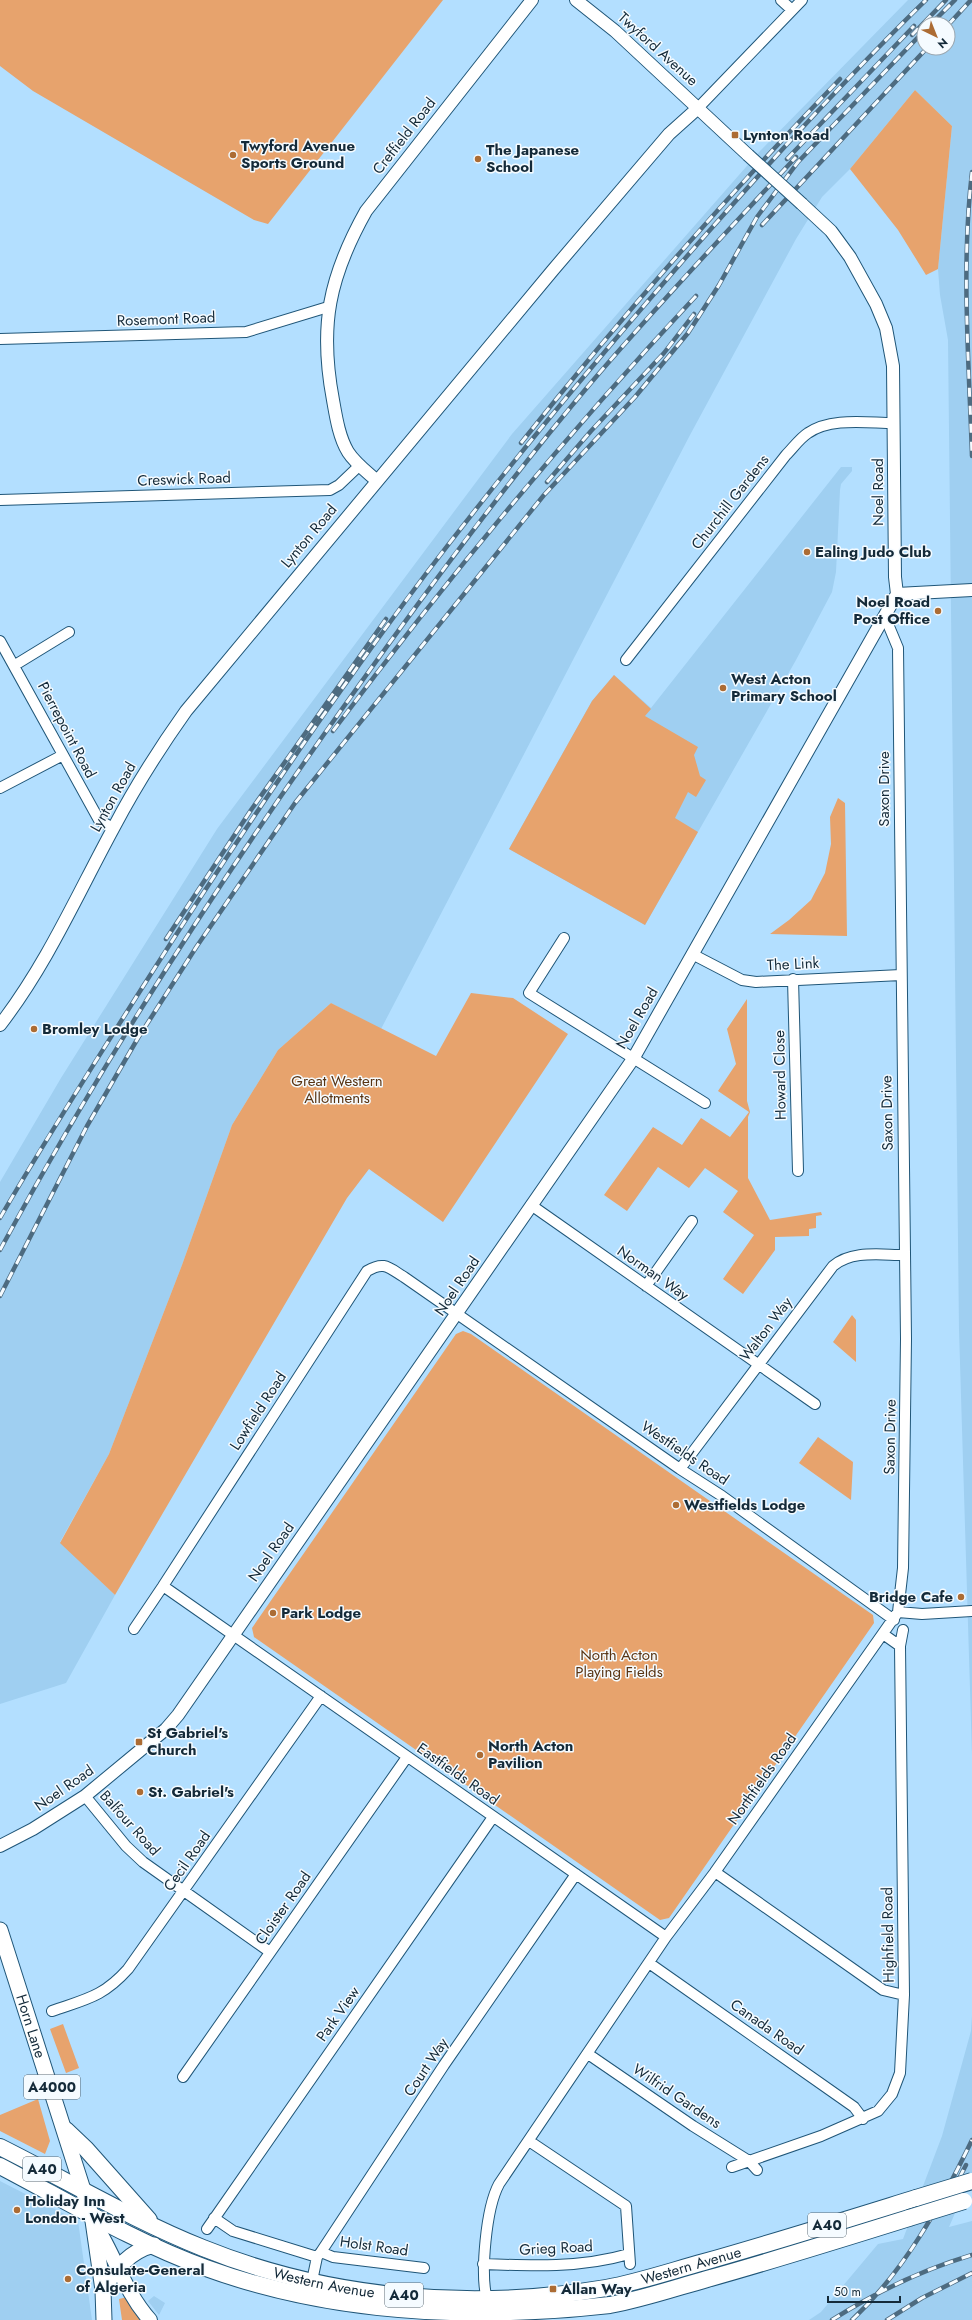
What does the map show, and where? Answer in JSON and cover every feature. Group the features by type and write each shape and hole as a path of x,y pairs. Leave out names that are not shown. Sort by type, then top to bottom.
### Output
{"highway":[{"name":"A4000","path":"66,2130 86,2149 156,2228"},
{"name":"Western Avenue","path":"0,2147 156,2228 211,2251 280,2274 368,2292 487,2300 542,2297 614,2286 763,2245 972,2181"},
{"name":"Western Avenue","path":"0,2166 92,2218 204,2267 230,2276 272,2289 331,2303 391,2312 476,2317 541,2314 634,2300 764,2263 968,2200"}],"main road":[{"name":"Horn Lane","path":"0,1930 5,1962 66,2130 84,2191"},
{"name":"A4000","path":"84,2191 92,2218 103,2290 104,2320"},
{"path":"92,2218 119,2268 130,2294 150,2320"},
{"path":"103,2290 119,2268 135,2252 154,2245"}],"street":[{"name":"Creffield Road","path":"376,480 348,453 336,417 328,374 326,330 328,307 335,280 350,240 366,211 532,0"},
{"name":"Twyford Avenue","path":"576,0 615,31 698,108"},
{"path":"782,0 792,10"},
{"path":"698,108 802,0"},
{"name":"Noel Road","path":"0,1846 33,1829 85,1796 166,1729 178,1715 633,1059 897,594 895,577 893,366 886,328 876,304 850,257 831,231 698,108"},
{"name":"Lynton Road","path":"0,1025 22,997 55,943 113,828 139,781 186,711 376,480 669,134 698,108"},
{"name":"Rosemont Road","path":"0,339 246,332 328,307"},
{"name":"Churchill Gardens","path":"626,660 786,455 808,433 817,428 846,423 894,423"},
{"name":"Creswick Road","path":"0,500 330,490 339,485 360,465"},
{"path":"897,594 972,590"},
{"name":"Saxon Drive","path":"882,619 888,624 898,648 906,1339 903,1568 896,1616"},
{"path":"15,665 69,632"},
{"name":"Pierrepoint Road","path":"0,641 15,665 98,820 113,828"},
{"path":"0,788 63,755"},
{"path":"564,938 529,993 705,1103"},
{"name":"The Link","path":"692,954 742,980 756,982 793,979 901,975"},
{"name":"Howard Close","path":"793,979 798,1171"},
{"name":"Norman Way","path":"531,1205 758,1365 816,1404"},
{"path":"646,1286 692,1220"},
{"name":"Walton Way","path":"680,1469 828,1270 837,1262 854,1256 904,1254"},
{"name":"Lowfield Road","path":"134,1629 366,1272 376,1265 386,1266 457,1314"},
{"name":"Westfields Road","path":"457,1314 680,1469 722,1496 896,1616"},
{"path":"163,1586 233,1634"},
{"path":"896,1616 972,1611"},
{"name":"Northfields Road","path":"650,1963 666,1937 715,1872 896,1616"},
{"name":"Highfield Road","path":"715,1872 883,1990 904,1996 900,1646 903,1630"},
{"name":"Eastfields Road","path":"233,1634 666,1937"},
{"path":"883,1634 900,1646"},
{"name":"Cecil Road","path":"52,2011 100,1994 116,1983 128,1969 184,1893 321,1696"},
{"name":"Cloister Road","path":"183,2077 407,1757"},
{"name":"Balfour Road","path":"85,1796 126,1846 143,1862 184,1893 270,1952"},
{"name":"Park View","path":"207,2228 493,1817"},
{"name":"Court Way","path":"312,2281 319,2254 444,2065 576,1874"},
{"path":"487,2300 483,2279 483,2264 496,2190 650,1963"},
{"name":"Canada Road","path":"650,1963 854,2107 863,2119"},
{"path":"732,2166 863,2119 878,2111 887,2103 897,2084 903,2053 904,1996"},
{"name":"Wilfrid Gardens","path":"588,2054 749,2161 757,2170"},
{"name":"Grieg Road","path":"483,2264 581,2264 608,2260 630,2259 626,2206 529,2141"},
{"name":"Holst Road","path":"214,2218 233,2230 319,2254 424,2268"}],"shaded area":[{"path":"908,0 972,0 972,1755 959,1330 948,340 940,295 938,269 952,126 915,90 850,169 822,197 796,239 690,435 381,1029 331,1003 278,1050 232,1125 182,1265 109,1454 60,1542 115,1595 66,1683 0,1704 0,1182 61,1078 217,829 512,434 760,151"},
{"name":"West Acton Primary School","path":"841,467 852,467 852,471 841,484 840,490 836,572 832,592 796,660 645,925 509,849 592,701 614,675 651,708"},
{"path":"972,2015 972,2174 949,2227 972,2221 972,2320 809,2320 821,2312 878,2244 903,2239 942,2136 971,2031"},
{"path":"0,2181 78,2221 92,2320 0,2320"},
{"path":"154,2296 165,2303 159,2315 148,2301"}],"green space":[{"name":"Twyford Avenue Sports Ground","path":"0,0 443,0 268,224 254,220 33,91 0,66"},
{"path":"915,90 952,126 938,269 926,275 898,230 850,169"},
{"path":"614,675 651,709 645,716 698,747 694,755 700,776 706,780 696,797 688,792 675,818 698,832 645,925 509,849 592,701"},
{"path":"838,798 845,803 847,936 770,934 789,920 811,900 825,873 831,844 830,817"},
{"name":"Great Western Allotments","path":"471,993 513,998 568,1034 443,1222 369,1169 347,1198 115,1595 60,1543 109,1454 182,1265 232,1125 278,1050 331,1003 436,1056"},
{"path":"747,999 747,1101 750,1112 748,1117 748,1178 770,1220 821,1212 822,1215 816,1216 816,1228 809,1229 809,1236 775,1237 775,1250 743,1294 723,1279 754,1235 723,1212 738,1191 705,1168 689,1188 658,1167 627,1211 604,1195 653,1127 682,1145 701,1118 730,1137 749,1112 718,1091 736,1064 727,1029"},
{"path":"852,1315 856,1320 856,1362 833,1342"},
{"name":"North Acton Playing Fields","path":"463,1331 471,1334 873,1615 874,1623 669,1918 660,1920 254,1637 252,1628 456,1334"},
{"path":"818,1437 853,1462 851,1500 799,1463"},
{"path":"63,2024 79,2068 66,2073 50,2029"},
{"path":"38,2099 50,2141 45,2154 0,2131 0,2115"},
{"path":"127,2297 144,2320 122,2320 119,2299"}],"railway":[{"path":"0,1218 70,1102 210,883 315,727 425,575 547,421 674,271 797,133 926,0"},
{"path":"912,35 946,0"},
{"path":"939,16 955,0"},
{"path":"956,16 971,0"},
{"path":"787,159 914,26"},
{"path":"0,1296 87,1126 138,1038 197,946 295,803 544,495 635,397 688,333 719,285 757,217 798,162 916,39"},
{"path":"762,225 920,56"},
{"path":"521,443 597,349 676,257 757,167 840,79"},
{"path":"0,1250 120,1042 206,907 296,774 402,626 494,503 557,423 666,298 796,157"},
{"path":"972,172 966,278 972,456"},
{"path":"333,731 419,619 508,509 554,454 696,296"},
{"path":"547,482 591,431 664,353 694,314"},
{"path":"166,939 251,810 386,619"},
{"path":"852,2320 889,2280 920,2236 934,2213 972,2140"},
{"path":"943,2210 966,2165"},
{"path":"832,2320 882,2291 917,2275 972,2255"},
{"path":"887,2320 922,2298 972,2273"}],"place":[{"name":"Lynton Road","path":"735,135"},
{"name":"Twyford Avenue Sports Ground","path":"233,155"},
{"name":"The Japanese School","path":"478,159"},
{"name":"Ealing Judo Club","path":"807,552"},
{"name":"Noel Road Post Office","path":"938,611"},
{"name":"West Acton Primary School","path":"723,688"},
{"name":"Bromley Lodge","path":"34,1029"},
{"name":"Westfields Lodge","path":"676,1505"},
{"name":"Bridge Cafe","path":"961,1597"},
{"name":"Park Lodge","path":"273,1613"},
{"name":"St Gabriel's Church","path":"139,1742"},
{"name":"North Acton Pavilion","path":"480,1755"},
{"name":"St. Gabriel's","path":"140,1792"},
{"name":"Holiday Inn London - West","path":"17,2210"},
{"name":"Consulate-General of Algeria","path":"68,2279"},
{"name":"Allan Way","path":"553,2289"}]}
